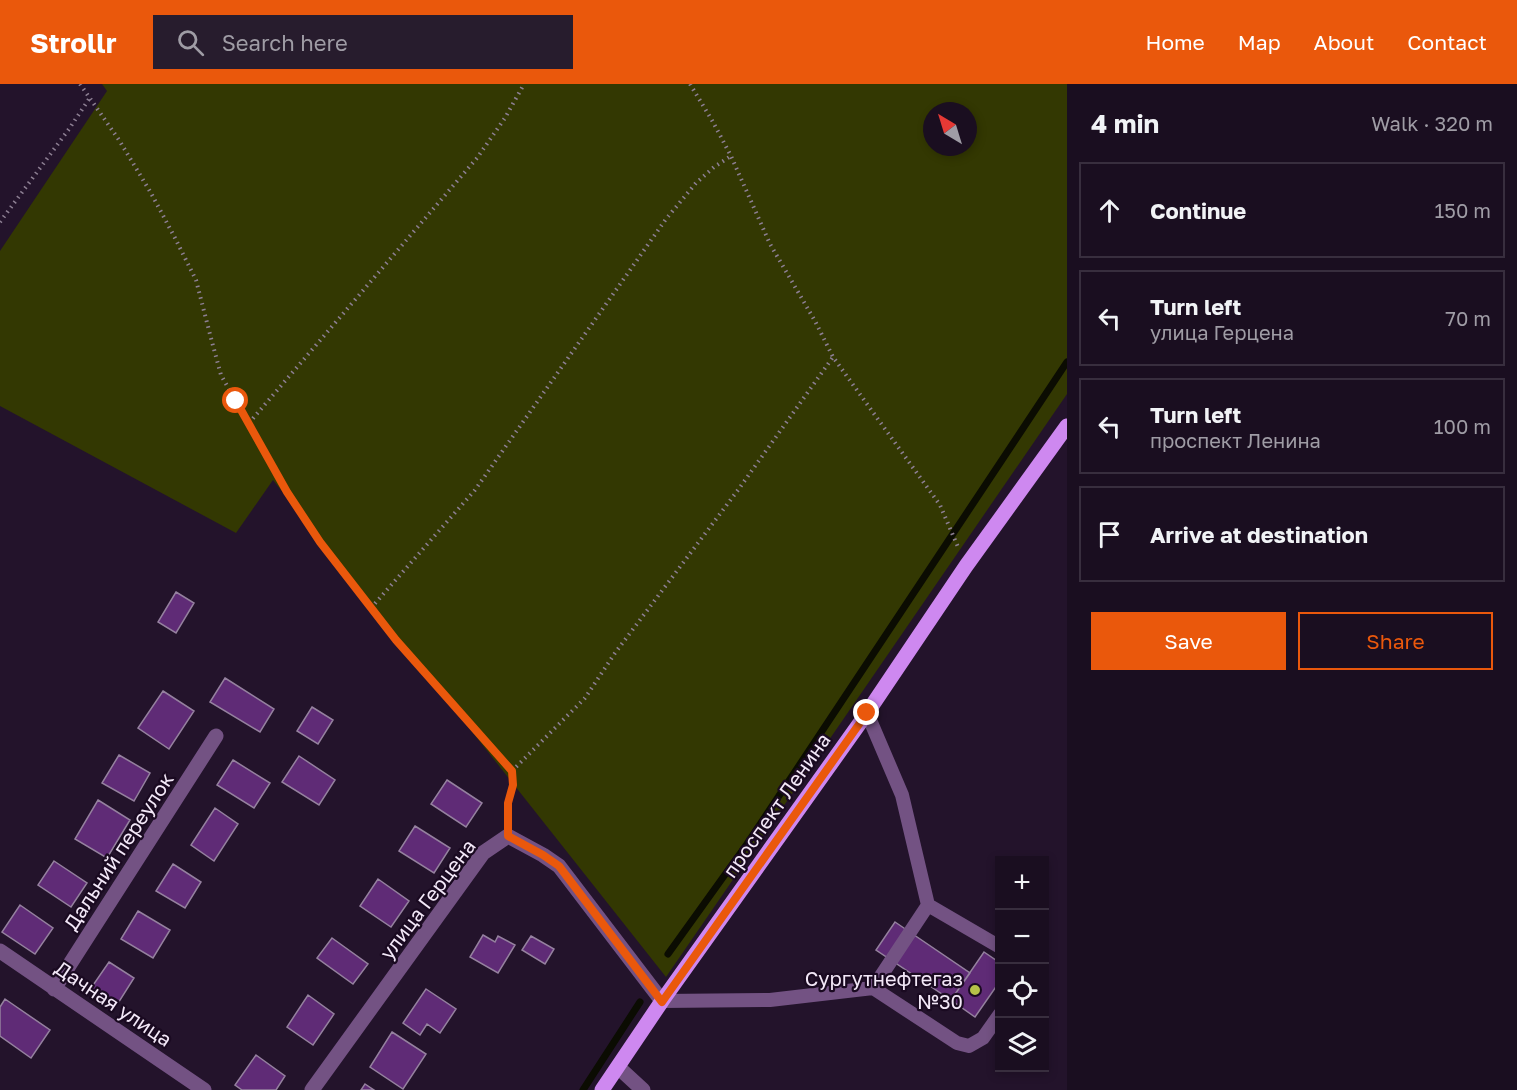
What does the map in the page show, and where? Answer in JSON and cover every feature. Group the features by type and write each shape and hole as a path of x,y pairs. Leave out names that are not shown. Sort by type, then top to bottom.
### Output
{"main road":[{"name":"проспект Ленина","path":"603,1090 662,1002 1067,426"}],"street":[{"name":"Дальний переулок","path":"54,989 216,736"},
{"path":"508,836 559,866 662,1002"},
{"name":"улица Герцена","path":"312,1090 483,853 508,836"},
{"name":"Дачная улица","path":"0,951 204,1090"},
{"path":"618,1067 643,1090"}],"lane":[{"path":"867,713 902,795 928,905 995,945"},
{"path":"873,988 928,905"},
{"path":"662,1002 770,1000 873,988 957,1043 969,1046 983,1038 996,1018"}],"path":[{"path":"80,84 119,140 151,193 191,270 196,280 221,375 287,492 320,542 396,640 512,771 513,785 508,803 508,836"},
{"path":"249,423 477,158 505,118 524,84"},
{"path":"690,84 731,156 770,244 815,321 833,357 940,505 966,567"},
{"path":"0,222 89,99"},
{"path":"371,608 475,490 666,219 696,183 731,156"},
{"path":"512,771 585,698 615,653 738,490 833,357"}],"green space":[{"path":"102,84 1067,84 1067,394 666,977 273,480 236,533 0,406 0,251 107,91"}],"building":[{"path":"176,592 194,603 176,633 158,622"},
{"path":"225,678 274,709 260,732 210,702"},
{"path":"163,691 194,711 169,749 138,728"},
{"path":"312,707 333,720 318,744 297,731"},
{"path":"119,755 150,773 134,801 102,783"},
{"path":"299,756 335,780 319,805 282,782"},
{"path":"233,760 270,783 254,808 217,785"},
{"path":"447,780 482,803 466,827 431,804"},
{"path":"98,800 130,820 107,858 75,839"},
{"path":"215,808 238,824 214,861 191,845"},
{"path":"415,826 450,848 434,873 399,851"},
{"path":"54,861 87,883 71,907 38,885"},
{"path":"173,864 201,882 185,908 156,891"},
{"path":"378,879 409,901 391,927 360,906"},
{"path":"20,905 53,928 35,954 2,932"},
{"path":"138,911 170,930 153,958 121,939"},
{"path":"895,922 970,973 951,1000 876,950"},
{"path":"483,935 495,942 498,936 515,945 498,973 470,957"},
{"path":"531,936 554,949 545,964 522,950"},
{"path":"332,938 368,964 353,984 317,958"},
{"name":"Сургутнефтегаз №30","path":"984,952 995,960 995,988 975,1017 951,1000"},
{"path":"109,962 134,978 115,1008 89,991"},
{"path":"426,989 456,1009 440,1033 427,1024 420,1035 403,1023"},
{"path":"308,995 334,1014 313,1045 287,1027"},
{"path":"5,999 50,1030 31,1058 0,1036 0,1007"},
{"path":"392,1032 426,1054 403,1089 370,1067"},
{"path":"256,1055 285,1076 276,1090 242,1090 235,1085"},
{"path":"365,1084 374,1090 361,1090"}],"waterway":[{"path":"668,954 747,844 1067,362"},
{"path":"583,1090 640,1002"}],"place":[{"name":"Сургутнефтегаз №30","path":"975,990"}],"route":[{"path":"236,401 287,492 320,542 396,640 512,771 513,785 507,817 508,836 559,866 662,1002 867,713"}]}
